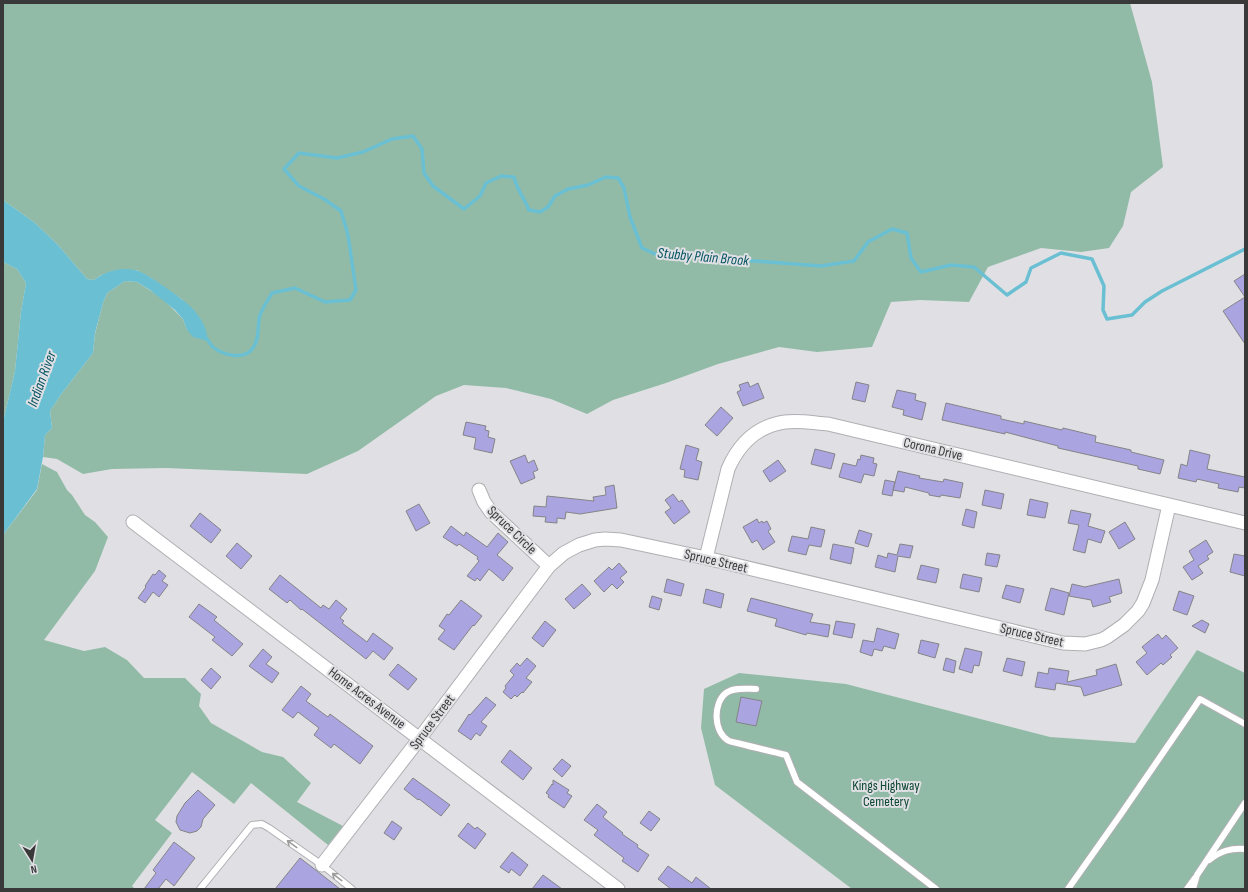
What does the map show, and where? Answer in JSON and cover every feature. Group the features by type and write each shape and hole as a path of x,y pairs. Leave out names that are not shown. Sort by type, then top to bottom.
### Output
{"street":[{"name":"Corona Drive","path":"706,558 728,469 733,458 740,447 757,432 785,422 828,424 1245,523"},
{"name":"Spruce Circle","path":"479,490 484,502 491,512 550,566"},
{"name":"Spruce Street","path":"322,865 550,566 564,553 586,542 605,539 621,540 706,558 1063,643 1086,644 1101,640 1114,632 1132,618 1144,603 1152,580 1169,505"},
{"name":"Home Acres Avenue","path":"133,522 618,889"}],"lane":[{"path":"756,689 738,689 727,691 720,698 717,712 717,723 721,733 729,740 786,755 797,782 936,889"},
{"path":"1068,889 1200,699 1245,724"},
{"path":"1187,889 1245,802"},
{"path":"200,889 252,825 262,824 322,865 352,889"},
{"path":"1206,862 1219,853 1234,848 1245,849"},
{"path":"1193,889 1197,875"}],"green space":[{"path":"3,3 1130,3 1152,82 1163,167 1131,192 1123,226 1109,248 1081,252 1041,248 988,267 969,302 920,300 891,302 872,347 817,352 779,347 718,364 613,400 587,414 551,399 506,388 464,385 436,396 358,451 307,474 166,468 112,469 83,474 57,459 43,457 45,435 52,428 50,411 93,353 95,334 107,293 125,281 137,282 162,298 183,319 187,330 183,300 151,278 136,270 101,275 94,280 87,279 58,245 35,223 3,200"},
{"path":"3,262 17,269 26,283 21,312 15,371 3,422"},
{"path":"42,464 57,472 67,490 85,515 95,522 108,537 95,571 44,640 84,651 105,647 127,660 144,678 185,678 201,694 199,706 211,723 262,752 283,757 311,783 297,802 343,826 328,845 251,783 234,804 192,772 155,820 172,833 132,886 135,889 3,889 3,535 37,490"},
{"name":"Kings Highway Cemetery","path":"1197,650 1245,673 1245,889 852,889 715,785 701,728 704,689 739,673 846,684 1050,737 1135,743"}],"water":[{"name":"Indian River","path":"3,200 35,223 58,245 87,279 94,280 113,270 129,269 140,272 164,286 195,311 204,325 208,341 193,337 187,330 183,319 175,310 150,290 137,282 125,281 107,293 95,333 93,353 50,411 52,428 45,435 43,457 37,489 3,535 3,422 15,371 21,312 26,283 17,269 3,262"}],"building":[{"path":"1245,274 1245,297 1234,281"},
{"path":"1245,297 1245,344 1223,311"},
{"path":"748,382 750,387 758,383 764,398 743,406 737,392 741,390 739,385"},
{"path":"856,382 869,385 865,402 852,399"},
{"path":"897,390 916,394 915,400 926,403 922,420 903,415 904,410 892,407"},
{"path":"946,403 1001,416 1001,419 1024,424 1024,421 1096,436 1095,442 1131,450 1131,452 1164,460 1160,474 1138,469 1138,466 1058,448 1058,446 1005,432 1005,434 942,420"},
{"path":"721,407 733,418 717,436 705,425"},
{"path":"466,422 486,426 485,430 489,431 488,437 495,439 492,453 474,449 476,438 463,435"},
{"path":"686,445 699,449 696,460 702,462 698,480 684,477 685,470 680,469"},
{"path":"815,449 835,454 831,469 811,464"},
{"path":"1190,450 1210,455 1207,469 1245,477 1245,488 1239,487 1238,492 1218,488 1219,484 1197,479 1196,482 1178,478 1181,464 1187,466"},
{"path":"525,455 528,463 534,460 538,470 533,472 535,478 521,484 510,461"},
{"path":"861,455 874,458 873,463 877,464 874,476 864,474 861,483 839,477 843,463 856,466"},
{"path":"778,460 786,471 770,482 763,471"},
{"path":"898,471 920,476 919,478 943,482 944,479 963,483 960,498 929,495 929,493 905,487 904,492 893,490"},
{"path":"885,480 895,482 892,496 882,494"},
{"path":"614,485 617,508 580,514 566,512 565,519 557,518 557,523 545,522 546,517 533,516 534,506 546,507 547,496 594,501 593,497 606,495 605,487"},
{"path":"985,490 1004,494 1001,509 982,505"},
{"path":"673,494 679,502 682,500 690,512 674,524 665,512 671,508 665,500"},
{"path":"1030,499 1048,503 1045,518 1027,515"},
{"path":"419,504 430,523 416,531 406,511"},
{"path":"966,509 977,512 974,528 962,525"},
{"path":"1071,510 1091,514 1088,526 1105,531 1101,543 1088,539 1085,553 1073,550 1079,525 1068,523"},
{"path":"200,513 221,530 211,543 190,526"},
{"path":"757,519 759,523 762,521 763,523 767,521 771,529 768,531 775,542 763,550 757,540 752,543 743,527"},
{"path":"1125,522 1135,539 1119,549 1109,532"},
{"path":"451,526 464,536 466,532 487,547 498,533 508,542 497,555 513,568 503,581 489,569 480,581 477,578 475,581 467,576 479,561 477,559 478,557 459,544 457,546 443,537"},
{"path":"811,527 825,530 821,547 809,545 806,555 788,551 792,536 808,539"},
{"path":"859,530 872,534 868,547 855,543"},
{"path":"1206,540 1213,552 1207,556 1209,559 1198,566 1203,573 1192,580 1183,567 1194,560 1189,551"},
{"path":"237,543 252,556 241,569 226,556"},
{"path":"833,544 854,548 851,564 830,559"},
{"path":"900,544 913,546 910,558 898,556 895,572 875,567 878,555 887,558 888,553 897,555"},
{"path":"987,553 1000,555 997,567 985,565"},
{"path":"1234,554 1245,556 1245,576 1230,572"},
{"path":"619,563 627,572 620,578 624,582 617,589 612,584 604,592 594,581 609,567 612,570"},
{"path":"921,565 939,569 936,583 917,579"},
{"path":"159,570 166,576 162,581 168,585 159,597 153,592 145,603 138,598 153,574 155,575"},
{"path":"963,574 982,578 979,592 960,588"},
{"path":"280,575 321,608 323,605 329,609 336,600 347,609 340,618 344,621 342,623 367,642 373,633 393,648 384,660 373,651 366,659 290,600 287,603 269,589"},
{"path":"667,579 684,584 681,596 664,592"},
{"path":"1119,579 1122,593 1109,597 1111,602 1093,607 1091,600 1069,596 1072,584 1085,587"},
{"path":"582,584 591,594 574,609 565,599"},
{"path":"1006,585 1024,589 1020,603 1002,598"},
{"path":"1051,588 1069,593 1064,615 1045,610"},
{"path":"706,589 724,594 721,608 703,603"},
{"path":"1179,591 1194,596 1187,615 1173,610"},
{"path":"652,596 662,599 659,610 649,607"},
{"path":"751,598 813,614 810,622 830,625 828,637 807,633 806,635 775,626 777,619 747,611"},
{"path":"461,600 482,616 474,626 473,625 454,650 438,639 445,630 439,626 447,614 449,615"},
{"path":"199,604 217,617 214,620 243,644 232,656 212,640 215,637 189,617"},
{"path":"1202,620 1209,624 1205,633 1192,626"},
{"path":"545,621 556,630 543,647 532,638"},
{"path":"836,621 855,624 852,638 833,634"},
{"path":"877,628 899,634 895,649 884,646 882,651 874,649 872,656 860,652 863,640 874,642"},
{"path":"1158,634 1162,639 1166,635 1178,648 1170,655 1172,657 1163,665 1161,663 1147,675 1136,662 1147,653 1142,647"},
{"path":"921,640 939,644 935,658 918,653"},
{"path":"965,648 982,652 979,666 974,665 972,673 959,669"},
{"path":"263,649 272,657 266,664 279,673 272,683 249,666"},
{"path":"527,658 536,666 526,678 532,682 523,693 522,692 517,697 515,695 511,699 503,692 506,688 505,686 514,675 510,671 517,663 520,666"},
{"path":"946,658 956,661 954,673 943,670"},
{"path":"1007,658 1025,662 1022,676 1003,671"},
{"path":"398,664 417,679 408,690 389,675"},
{"path":"1116,664 1122,685 1084,696 1081,687 1056,683 1055,690 1035,687 1038,672 1048,674 1049,668 1069,671 1067,682 1097,675 1096,670"},
{"path":"211,668 221,677 211,689 201,680"},
{"path":"301,686 311,694 306,701 328,717 330,714 373,746 360,764 334,744 331,748 314,735 319,728 298,712 293,718 282,710"},
{"path":"486,697 496,705 481,722 487,726 480,736 476,733 471,740 458,731 469,714 470,715"},
{"path":"741,697 762,701 756,726 736,722"},
{"path":"510,750 532,768 523,780 501,762"},
{"path":"562,759 571,766 562,777 553,769"},
{"path":"413,778 450,805 441,816 404,789"},
{"path":"553,780 569,790 567,793 572,796 564,808 548,797 549,795 546,793 552,784 553,785"},
{"path":"198,790 215,805 203,819 201,827 197,831 190,833 180,830 176,822 177,816 185,803"},
{"path":"597,804 607,812 603,817 623,833 622,834 638,845 637,847 649,855 638,872 622,861 624,858 594,835 598,830 584,820"},
{"path":"649,811 660,819 651,831 640,823"},
{"path":"392,821 402,828 394,840 384,833"},
{"path":"468,823 475,829 477,827 486,834 475,849 458,836"},
{"path":"174,842 195,858 174,886 166,879 158,889 144,889 156,873 153,870"},
{"path":"512,852 528,865 520,876 511,869 509,873 500,867"},
{"path":"300,858 317,871 340,889 275,889"},
{"path":"668,866 692,883 696,877 711,889 671,889 658,879"},
{"path":"543,875 562,889 532,889"}],"waterway":[{"name":"Stubby Plain Brook","path":"205,337 217,350 239,356 249,352 253,348 258,336 260,315 272,293 295,288 325,302 350,300 356,290 348,235 341,211 324,199 299,186 284,169 299,153 337,158 363,152 392,139 413,136 422,149 424,173 433,186 464,209 480,196 486,183 501,176 514,177 529,210 540,212 548,207 555,196 568,189 588,185 606,177 618,178 624,188 630,217 642,248 655,254 821,266 854,261 868,242 892,229 907,233 911,258 921,272 951,265 974,267 1007,295 1026,282 1031,268 1061,253 1092,259 1104,286 1103,310 1107,319 1132,315 1145,302 1162,291 1245,249"}]}
